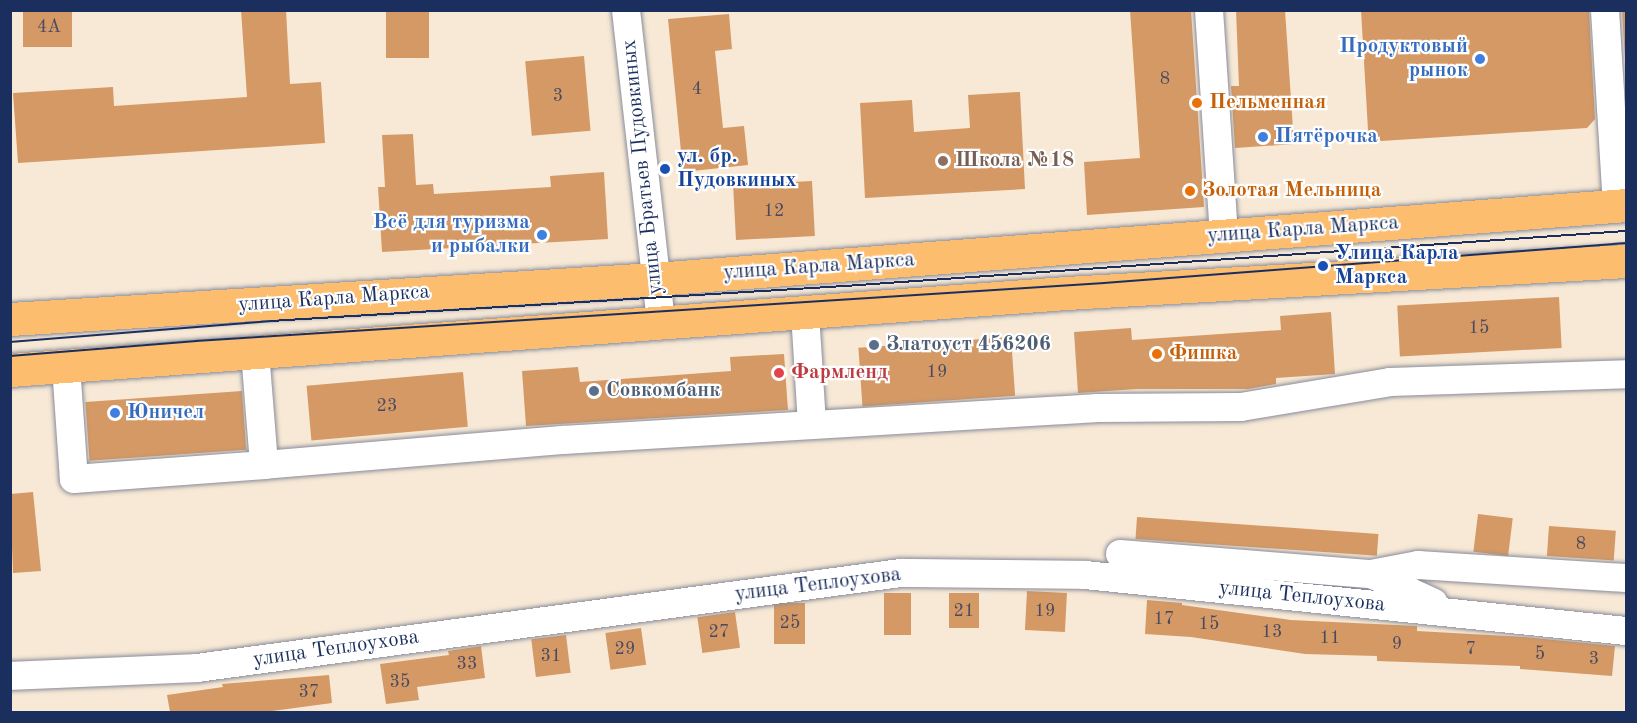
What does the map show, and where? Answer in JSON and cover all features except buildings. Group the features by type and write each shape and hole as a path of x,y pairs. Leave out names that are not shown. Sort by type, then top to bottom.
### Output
{"main road":[{"name":"улица Карла Маркса","path":"10,319 654,279 1622,206"},
{"name":"улица Карла Маркса","path":"10,370 1066,293 1626,261"}],"street":[{"name":"улица Братьев Пудовкиных","path":"626,10 654,279 661,323"},
{"path":"1209,10 1224,236"},
{"path":"1605,10 1622,206"},
{"path":"805,313 812,425"},
{"path":"255,352 264,465"},
{"path":"66,366 74,478 563,440 1098,408 1241,407 1390,382 1626,374"},
{"path":"1120,554 1371,574 1418,565 1626,578"},
{"name":"улица Теплоухова","path":"10,676 197,668 901,573 1085,575 1626,631"},
{"path":"1371,574 1453,612"}],"tram line":[{"path":"10,342 271,321 845,286 1626,231"},
{"path":"10,356 196,341 1104,283 1626,243"}],"place":[{"name":"Продуктовый рынок","path":"1480,59"},
{"name":"Пельменная","path":"1197,103"},
{"name":"Пятёрочка","path":"1263,137"},
{"name":"Школа №18","path":"943,161"},
{"name":"ул. бр. Пудовкиных","path":"665,169"},
{"name":"Золотая Мельница","path":"1190,191"},
{"name":"Всё для туризма и рыбалки","path":"542,235"},
{"name":"Улица Карла Маркса","path":"1323,266"},
{"name":"Златоуст 456206","path":"874,345"},
{"name":"Фишка","path":"1157,354"},
{"name":"Фармленд","path":"779,373"},
{"name":"Совкомбанк","path":"594,391"},
{"name":"Юничел","path":"115,413"}]}
